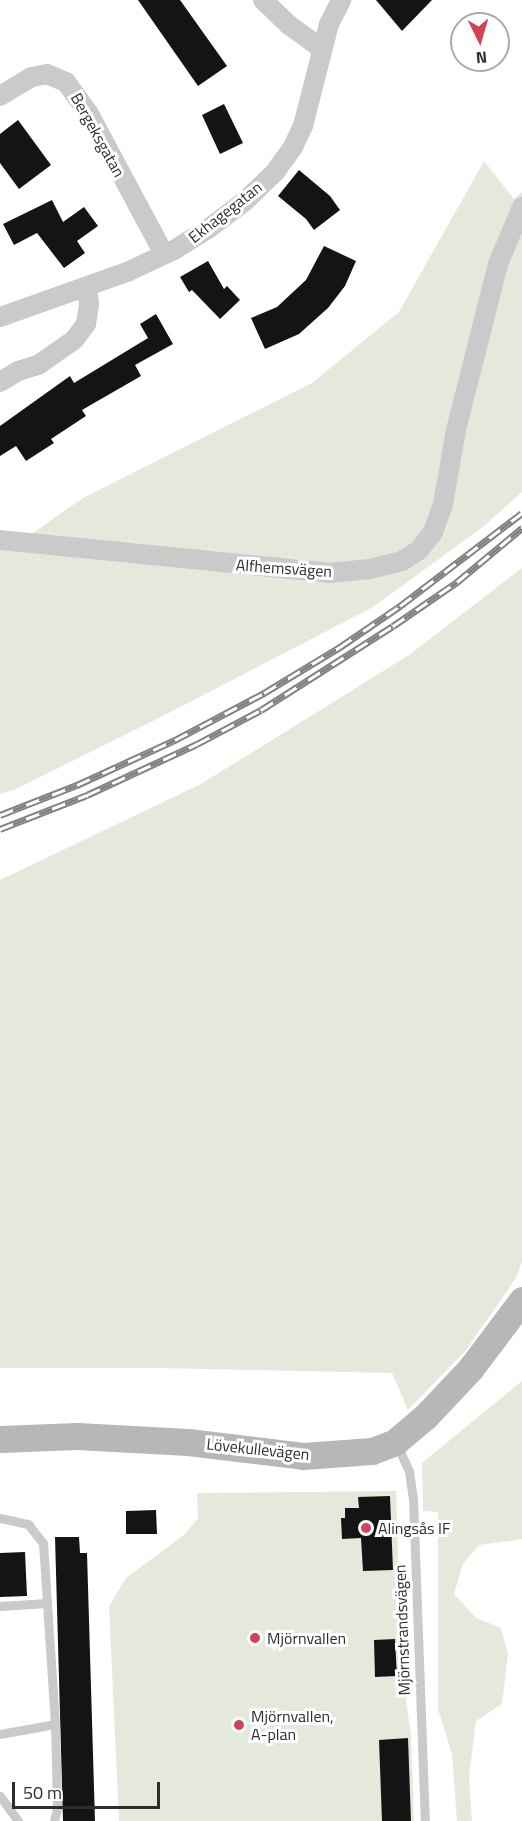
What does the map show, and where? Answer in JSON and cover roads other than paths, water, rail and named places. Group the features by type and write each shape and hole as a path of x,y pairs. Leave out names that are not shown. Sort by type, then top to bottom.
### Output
{"street":[{"path":"263,0 289,25 321,48"},
{"name":"Ekhagegatan","path":"0,317 127,272 208,229 245,201 275,172 293,147 303,126 328,24 341,0"},
{"name":"Bergeksgatan","path":"0,96 32,77 46,74 66,82 75,91 164,254"},
{"name":"Alfhemsvägen","path":"0,540 329,573 370,569 402,561 419,550 434,532 444,504 456,430 498,264 522,207"},
{"path":"0,382 18,371 38,365 74,340 86,324 87,286"},
{"name":"Lövekullevägen","path":"0,1438 77,1436 188,1442 303,1456 372,1451 395,1442 425,1417 471,1368 522,1300"}],"lane":[{"name":"Mjörnstrandsvägen","path":"395,1442 409,1471 413,1498 425,1821"},
{"path":"0,1518 28,1524 43,1543 54,1724 57,1809 54,1821"},
{"path":"0,1606 48,1604"},
{"path":"0,1734 54,1724"},
{"path":"0,1796 18,1821"}],"railway":[{"path":"0,815 77,785 175,740 264,693 340,647 400,606 522,513"},
{"path":"0,829 87,795 197,744 261,710 393,626 457,582 522,528"}],"place":[{"name":"Alingsås IF","path":"366,1528"},
{"name":"Mjörnvallen","path":"255,1638"},
{"name":"Mjörnvallen, A-plan","path":"239,1725"}]}
